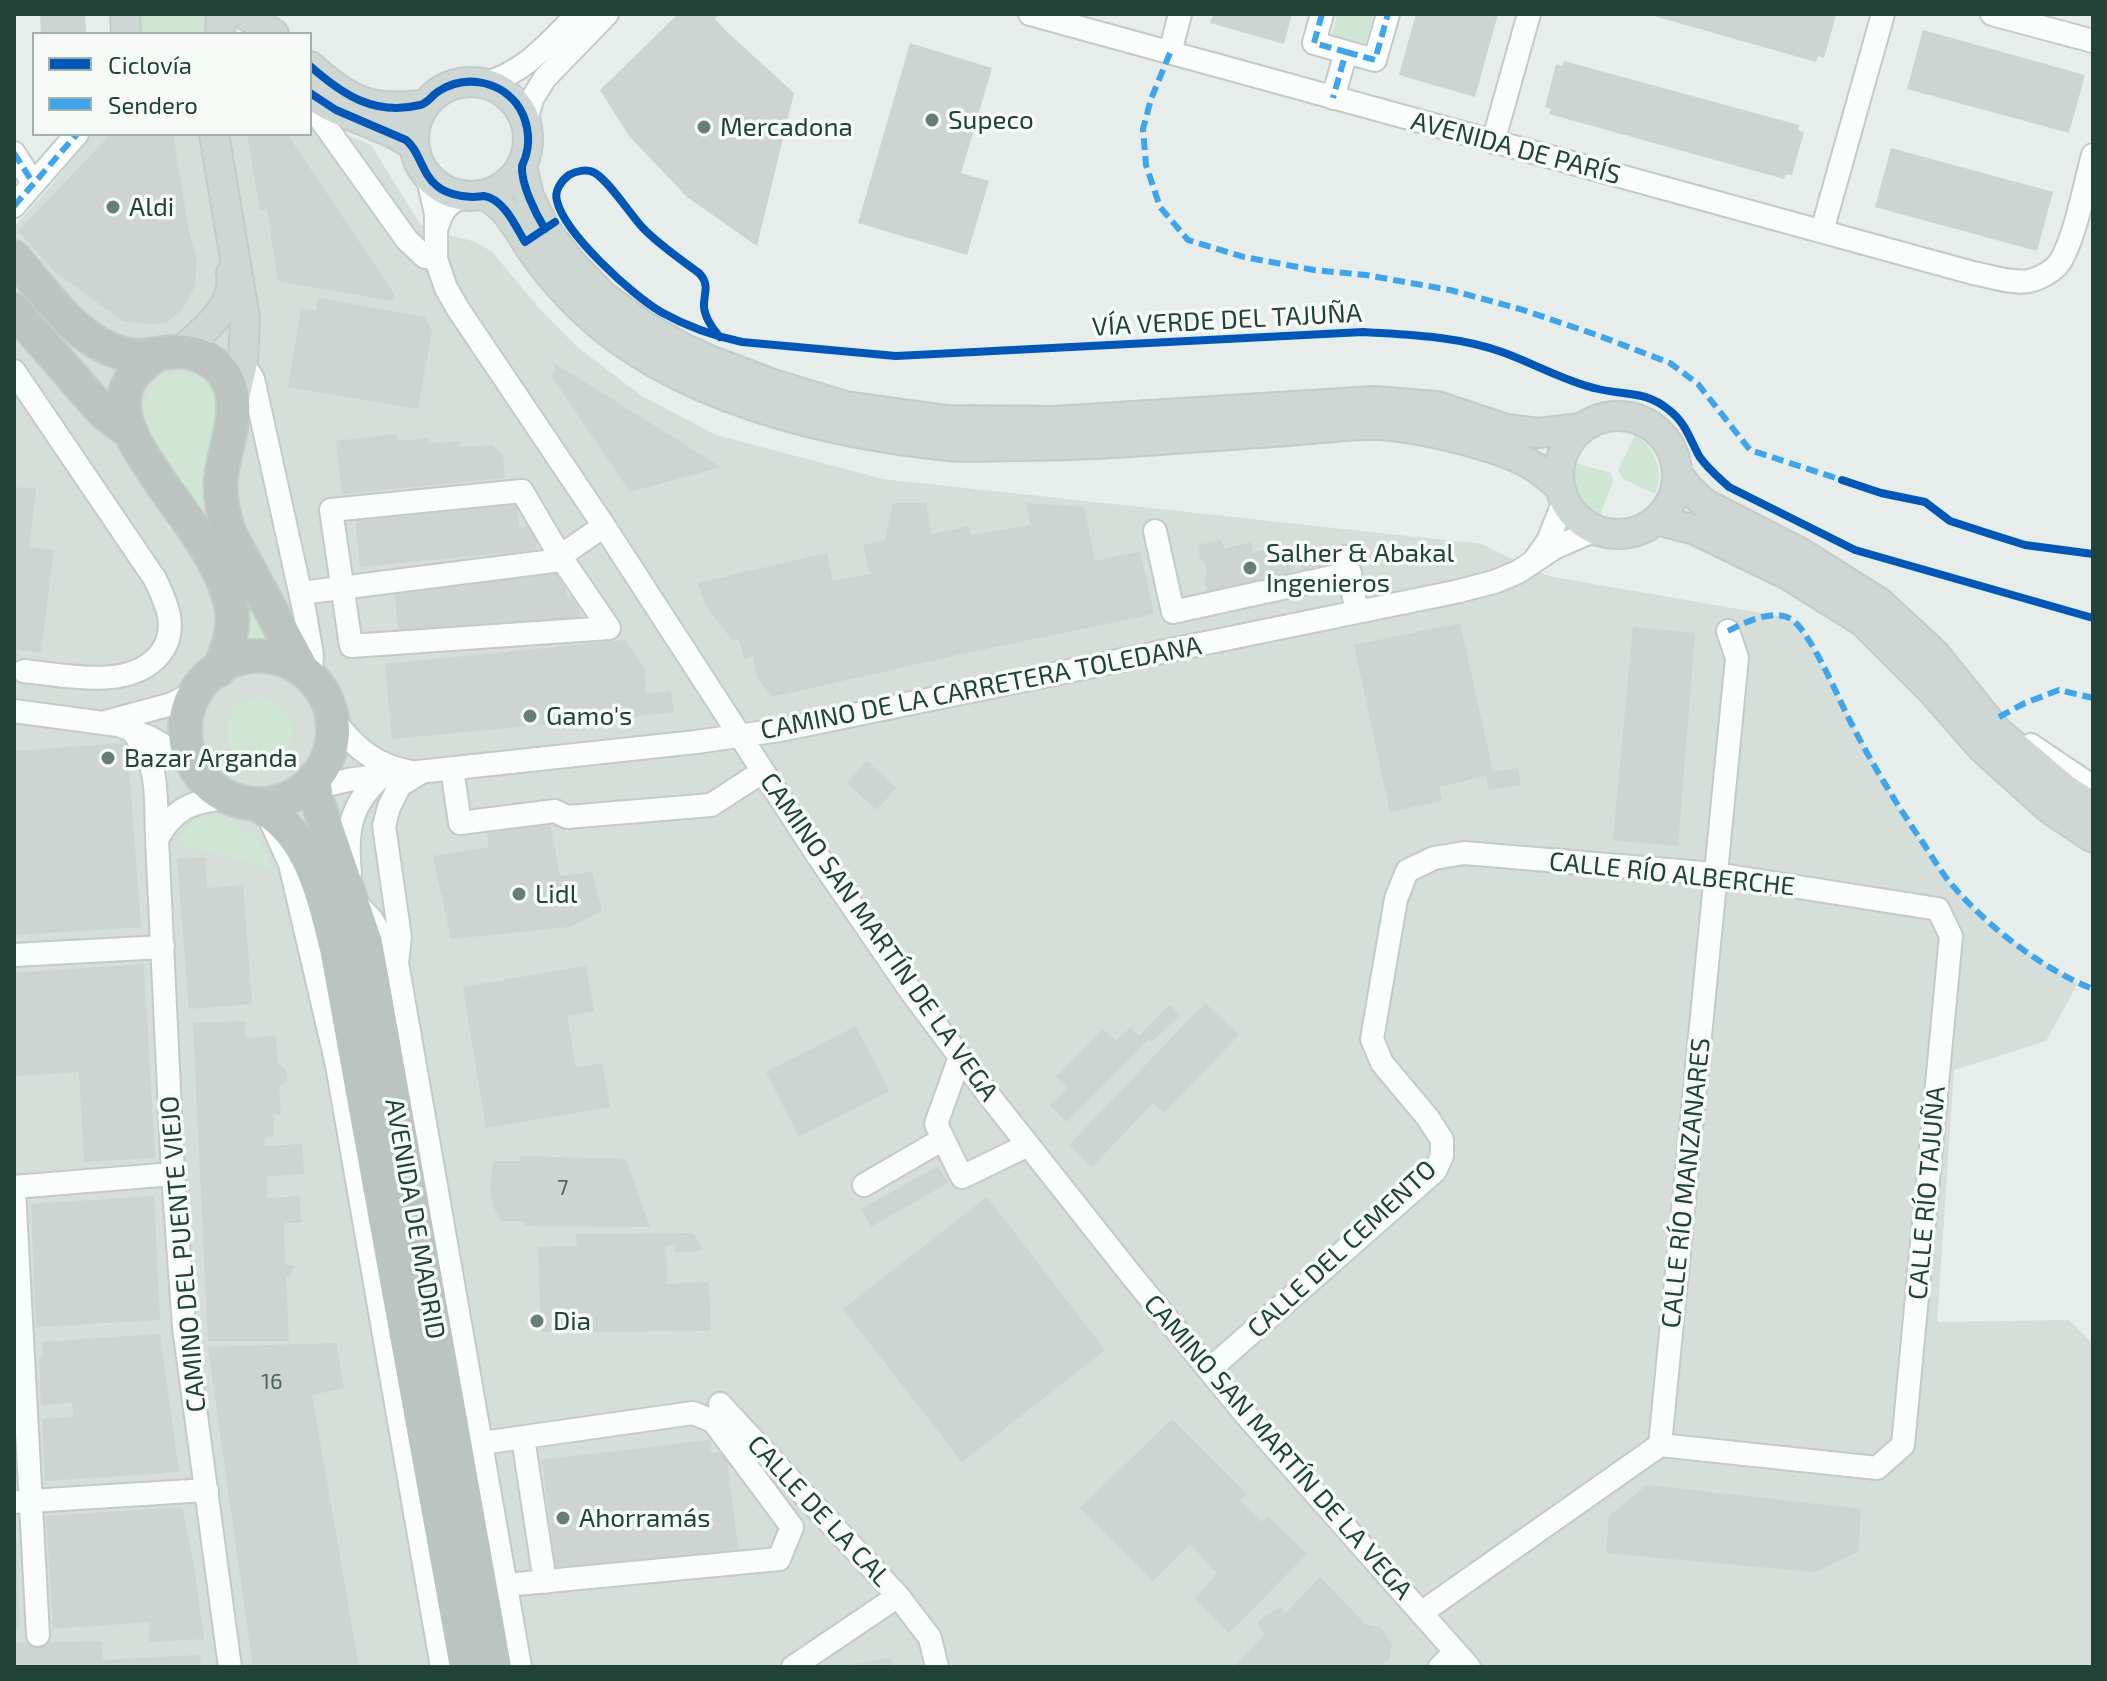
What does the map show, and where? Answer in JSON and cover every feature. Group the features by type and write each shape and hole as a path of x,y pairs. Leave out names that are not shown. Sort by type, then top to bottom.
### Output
{"highway":[{"path":"14,257 63,313 102,346 132,356 169,353 204,357 223,372 229,382 233,406 221,477 222,513 229,532 305,670 321,687 333,719 329,756 309,785 274,802 249,804 211,789 190,761 185,741 188,709 228,649 231,607 222,579 140,452 125,416 123,398 138,368 169,353"},
{"path":"14,310 103,412 132,434"},
{"path":"209,680 233,662 257,657 283,659 305,670"},
{"name":"AVENIDA DE MADRID","path":"309,785 366,943 495,1667"},
{"name":"AVENIDA DE MADRID","path":"249,804 282,822 297,839 311,863 336,948 466,1667"}],"main road":[{"path":"244,14 271,32"},
{"path":"312,68 338,89 367,104 390,107 424,105"},
{"path":"474,196 507,185 522,166 529,141 526,121 517,104 504,91 486,83 469,81 450,85 437,93 424,105 416,124 416,155 436,186 497,203 556,282 587,314 657,365 694,384 779,414 845,430 951,446 1059,446 1378,425 1437,433 1529,464 1562,494 1575,517 1595,530 1619,535 1640,531 1657,520 1672,501 1677,473"},
{"path":"312,95 336,110 399,136 414,146"},
{"path":"169,353 209,326 233,284 206,136"},
{"path":"214,136 245,318 243,363 233,406"},
{"path":"522,166 529,196 545,229 603,296 644,326 681,347 773,384 845,406 947,420 1053,421 1374,401 1437,406 1506,429 1538,433 1581,428 1599,419 1635,417 1659,432 1669,444 1677,473 1704,503 1801,553 1879,602 1935,654 1998,732 2064,788 2093,807"},
{"path":"1562,494 1559,464 1567,444 1581,428"},
{"path":"1657,520 1695,530 1788,575 1863,622 1933,692 1982,748 2051,810 2093,838"}],"street":[{"path":"486,83 504,78 523,67 578,14"},
{"path":"526,121 532,99 545,78 607,14"},
{"name":"AVENIDA DE PARÍS","path":"1030,14 2003,279 2028,281 2046,274 2058,264 2068,244 2093,155"},
{"path":"1170,53 1180,14"},
{"path":"1322,14 1314,43 1375,60 1388,14"},
{"path":"1493,142 1529,14"},
{"path":"1822,231 1883,14"},
{"path":"1992,14 2093,41"},
{"path":"1333,98 1346,52"},
{"path":"312,97 322,121 407,240 425,257 436,259"},
{"path":"14,206 75,136"},
{"path":"14,153 33,183"},
{"name":"CAMINO SAN MARTÍN DE LA VEGA","path":"427,174 437,227 436,259 446,288 458,309 604,526 762,772 912,993 1028,1145 1209,1370 1421,1613 1455,1662"},
{"path":"437,227 447,206 474,196"},
{"path":"243,363 253,379 301,593 312,655 305,670"},
{"path":"14,371 155,579 168,606 171,625 166,646 151,665 126,676 101,678 24,671"},
{"path":"522,491 560,556 609,628 351,646 331,510 522,491"},
{"path":"1533,562 1548,541 1562,494"},
{"path":"301,593 553,561 604,526"},
{"name":"CAMINO DE LA CARRETERA TOLEDANA","path":"309,785 780,730 1455,592 1518,572 1568,541 1595,530"},
{"path":"1155,531 1173,612 1348,565 1357,612"},
{"name":"CALLE RÍO MANZANARES","path":"1660,1445 1737,658 1728,631"},
{"path":"1952,675 2035,749 2093,787"},
{"path":"104,722 172,704 209,680"},
{"path":"14,711 118,725 160,742 190,761"},
{"name":"CAMINO DE LA CARRETERA TOLEDANA","path":"333,719 358,749 368,756 391,767 421,773"},
{"name":"CAMINO DEL PUENTE VIEJO","path":"133,732 150,757 157,790 173,1174 184,1327 230,1667"},
{"path":"452,769 460,823 555,811 567,817 711,805 762,772"},
{"path":"421,773 400,785 384,826 400,937 397,963 520,1667"},
{"path":"381,777 369,788 353,815 349,860 352,898 372,920 397,963"},
{"path":"157,839 168,821 184,808 198,802 249,804 290,864 337,1065 442,1667"},
{"name":"CALLE RÍO ALBERCHE","path":"1372,1039 1396,899 1407,871 1434,858 1464,853 1716,874 1938,909"},
{"name":"CALLE RÍO TAJUÑA","path":"1660,1445 1877,1468 1903,1445 1951,936 1938,909"},
{"path":"14,955 163,947"},
{"name":"CALLE DEL CEMENTO","path":"1209,1370 1435,1171 1442,1156 1442,1140 1428,1118 1382,1063 1372,1039"},
{"path":"960,1057 936,1124 962,1177 1028,1145"},
{"path":"864,1185 943,1139"},
{"path":"38,1635 23,1501 14,1188 173,1174"},
{"name":"CALLE DE LA CAL","path":"720,1404 898,1596 793,1667"},
{"path":"482,1443 693,1413 713,1421 792,1527 779,1559 506,1585"},
{"path":"523,1438 545,1582"},
{"path":"1421,1613 1660,1445"},
{"path":"23,1501 207,1490"},
{"path":"898,1596 930,1638 937,1667"}],"shaded area":[{"path":"312,110 344,134 371,145 420,224 476,242 492,252 576,346 642,396 716,435 883,479 1482,544 1548,576 1790,618 1808,638 1897,805 1947,879 1988,923 2078,983 2046,1041 1954,1070 1937,1322 2069,1320 2093,1344 2093,1667 14,1667 14,227 90,136 312,136"}],"green space":[{"path":"138,14 207,14 206,32 140,32"},
{"path":"1337,14 1374,14 1365,47 1331,38"},
{"path":"179,373 203,381 215,399 269,637 245,639 144,425 146,396 161,377"},
{"path":"1635,435 1648,446 1656,461 1659,477 1655,494 1622,478 1618,469"},
{"path":"1572,462 1611,473 1613,481 1599,518 1585,508 1576,495"},
{"path":"259,698 272,700 282,708 290,718 290,744 282,754 272,762 259,764 246,762 236,754 228,744 226,731 228,718 236,708 246,700"},
{"path":"211,815 233,823 254,838 266,852 273,869 185,846 178,837 193,821"}],"building":[{"path":"40,14 85,14 86,32 41,32"},
{"name":"Mercadona","path":"678,14 720,14 715,19 725,30 794,93 757,246 687,197 629,136 600,90"},
{"path":"1213,14 1292,14 1284,44 1210,23"},
{"path":"1416,14 1498,14 1475,97 1399,75"},
{"path":"1647,14 1836,15 1824,58 1818,56 1816,62"},
{"path":"1923,30 2085,75 2069,133 1907,89"},
{"name":"Supeco","path":"910,43 992,68 961,173 989,181 967,255 858,223"},
{"path":"1564,61 1799,125 1798,130 1804,132 1792,175 1786,174 1784,179 1549,114 1551,109 1545,107 1556,64 1562,66"},
{"name":"Aldi","path":"109,136 173,136 197,262 194,288 183,309 166,323 123,321 55,272 18,231"},
{"path":"247,136 288,136 394,294 393,301 278,281 267,209 260,210"},
{"path":"1891,148 2053,192 2037,251 1875,207"},
{"path":"318,298 425,317 432,330 418,409 288,387 301,308 316,311"},
{"path":"554,363 721,467 630,492 551,375 554,373"},
{"path":"397,434 398,441 428,438 429,444 459,441 460,447 492,445 503,455 505,478 342,494 336,441"},
{"path":"14,487 36,489 29,547 54,550 41,653 18,650 16,663 14,663"},
{"path":"517,503 519,527 534,526 537,550 360,567 355,518"},
{"path":"893,503 926,503 932,534 969,526 971,535 1031,525 1026,503 1084,507 1095,561 1140,551 1154,614 772,697 757,677 753,656 744,659 739,639 732,640 704,603 698,583 827,553 833,581 870,574 863,545 885,540"},
{"name":"Salher & Abakal Ingenieros","path":"1222,540 1224,549 1251,542 1253,553 1281,546 1283,553 1308,547 1330,551 1328,566 1316,569 1313,565 1315,574 1303,576 1297,563 1286,579 1208,596 1204,561 1201,561 1197,545"},
{"path":"564,572 567,597 578,596 580,619 399,636 394,588"},
{"path":"1460,623 1493,772 1518,768 1521,785 1489,790 1486,776 1439,787 1442,801 1390,812 1354,645"},
{"path":"1633,627 1695,633 1678,846 1613,840"},
{"path":"625,640 645,669 646,694 671,691 674,712 392,739 385,664"},
{"path":"127,743 141,927 14,935 14,751"},
{"path":"867,761 896,788 877,810 847,783"},
{"name":"Lidl","path":"550,823 560,876 592,872 602,911 569,927 451,939 433,856 489,847 486,830"},
{"path":"205,857 207,888 243,885 252,1004 189,1009 177,859"},
{"path":"144,964 155,1158 84,1162 79,1072 14,1076 14,973"},
{"path":"586,966 594,1011 567,1016 576,1068 602,1063 610,1107 486,1128 463,987"},
{"path":"1205,1003 1239,1035 1164,1113 1153,1103 1092,1167 1069,1145"},
{"path":"1169,1005 1180,1015 1152,1042 1149,1039 1067,1122 1050,1105 1068,1088 1056,1077 1103,1029 1116,1041 1131,1027 1139,1036"},
{"path":"245,1021 246,1038 276,1036 278,1065 287,1073 287,1082 279,1086 281,1115 273,1115 274,1136 264,1137 265,1146 302,1144 304,1174 267,1176 267,1198 300,1196 301,1223 284,1223 285,1265 294,1265 290,1277 286,1276 289,1341 208,1341 193,1023"},
{"path":"856,1026 889,1091 799,1137 766,1072"},
{"path":"520,1156 626,1159 650,1227 525,1226 524,1221 501,1221 490,1192 493,1161 520,1161"},
{"path":"938,1166 948,1183 871,1227 861,1209"},
{"path":"154,1196 160,1320 36,1327 31,1204"},
{"path":"987,1197 1105,1350 962,1462 843,1309"},
{"path":"693,1233 703,1249 675,1252 675,1245 666,1246 667,1284 709,1282 711,1331 541,1332 538,1247 577,1246 576,1234"},
{"path":"160,1334 179,1472 45,1481 42,1419 74,1417 72,1403 41,1405 39,1357 43,1356 42,1342"},
{"path":"336,1343 344,1388 312,1395 359,1667 253,1667 208,1347"},
{"path":"1172,1419 1247,1494 1240,1501 1262,1522 1268,1516 1307,1554 1229,1633 1195,1599 1217,1573 1190,1544 1153,1581 1080,1508"},
{"path":"709,1440 711,1453 726,1451 739,1554 557,1577 542,1460"},
{"path":"1647,1485 1861,1509 1858,1552 1815,1572 1606,1553 1609,1516"},
{"path":"182,1507 204,1639 149,1642 150,1622 53,1629 46,1516"},
{"path":"14,1537 17,1537 19,1629 14,1629"},
{"path":"1320,1577 1365,1624 1381,1628 1392,1644 1389,1660 1378,1666 1364,1664 1361,1667 1234,1667 1265,1634 1257,1623 1278,1607 1286,1613"},
{"path":"101,1641 103,1660 200,1655 201,1667 14,1667 14,1643"},
{"path":"891,1658 893,1667 850,1667 850,1665"}],"marked path":[{"path":"1322,14 1314,43 1346,52 1333,98"},
{"path":"1346,52 1375,60 1388,14"},
{"path":"1170,53 1151,99 1143,129 1146,165 1160,207 1188,240 1244,257 1450,290 1597,335 1670,363 1698,384 1750,450 1842,480"},
{"path":"14,206 75,136"},
{"path":"14,153 33,183"},
{"path":"1728,631 1759,618 1776,615 1791,619 1798,625 1822,662 1881,778 1948,880 1978,913 2014,943 2053,969 2093,989"},
{"path":"1999,717 2059,690 2093,698"}],"cycle path":[{"path":"312,68 347,94 388,108 420,105 439,91 459,83 480,82 508,95 525,121 528,142 522,174 545,229"},
{"path":"312,94 336,110 406,140 427,175 440,188 449,193 484,196 498,202 509,214 525,242 555,222"},
{"name":"VÍA VERDE DEL TAJUÑA","path":"720,337 717,333 711,326 705,313 705,284 699,273 649,234 598,175 584,171 566,177 559,186 557,201 573,230 601,262 661,312 690,326 711,334 721,337 742,342 896,356 1363,332 1468,343 1502,352 1582,385 1642,396 1660,403 1679,420 1699,456 1729,487 1855,550 2093,618"},
{"path":"1842,480 1881,493 1925,502 1950,521 2025,545 2093,554"}],"place":[{"name":"Supeco","path":"932,120"},
{"name":"Mercadona","path":"704,127"},
{"name":"Aldi","path":"113,207"},
{"name":"Salher & Abakal Ingenieros","path":"1250,568"},
{"name":"Gamo's","path":"530,716"},
{"name":"Bazar Arganda","path":"108,758"},
{"name":"Lidl","path":"519,894"},
{"name":"Dia","path":"537,1321"},
{"name":"Ahorramás","path":"563,1518"}]}
